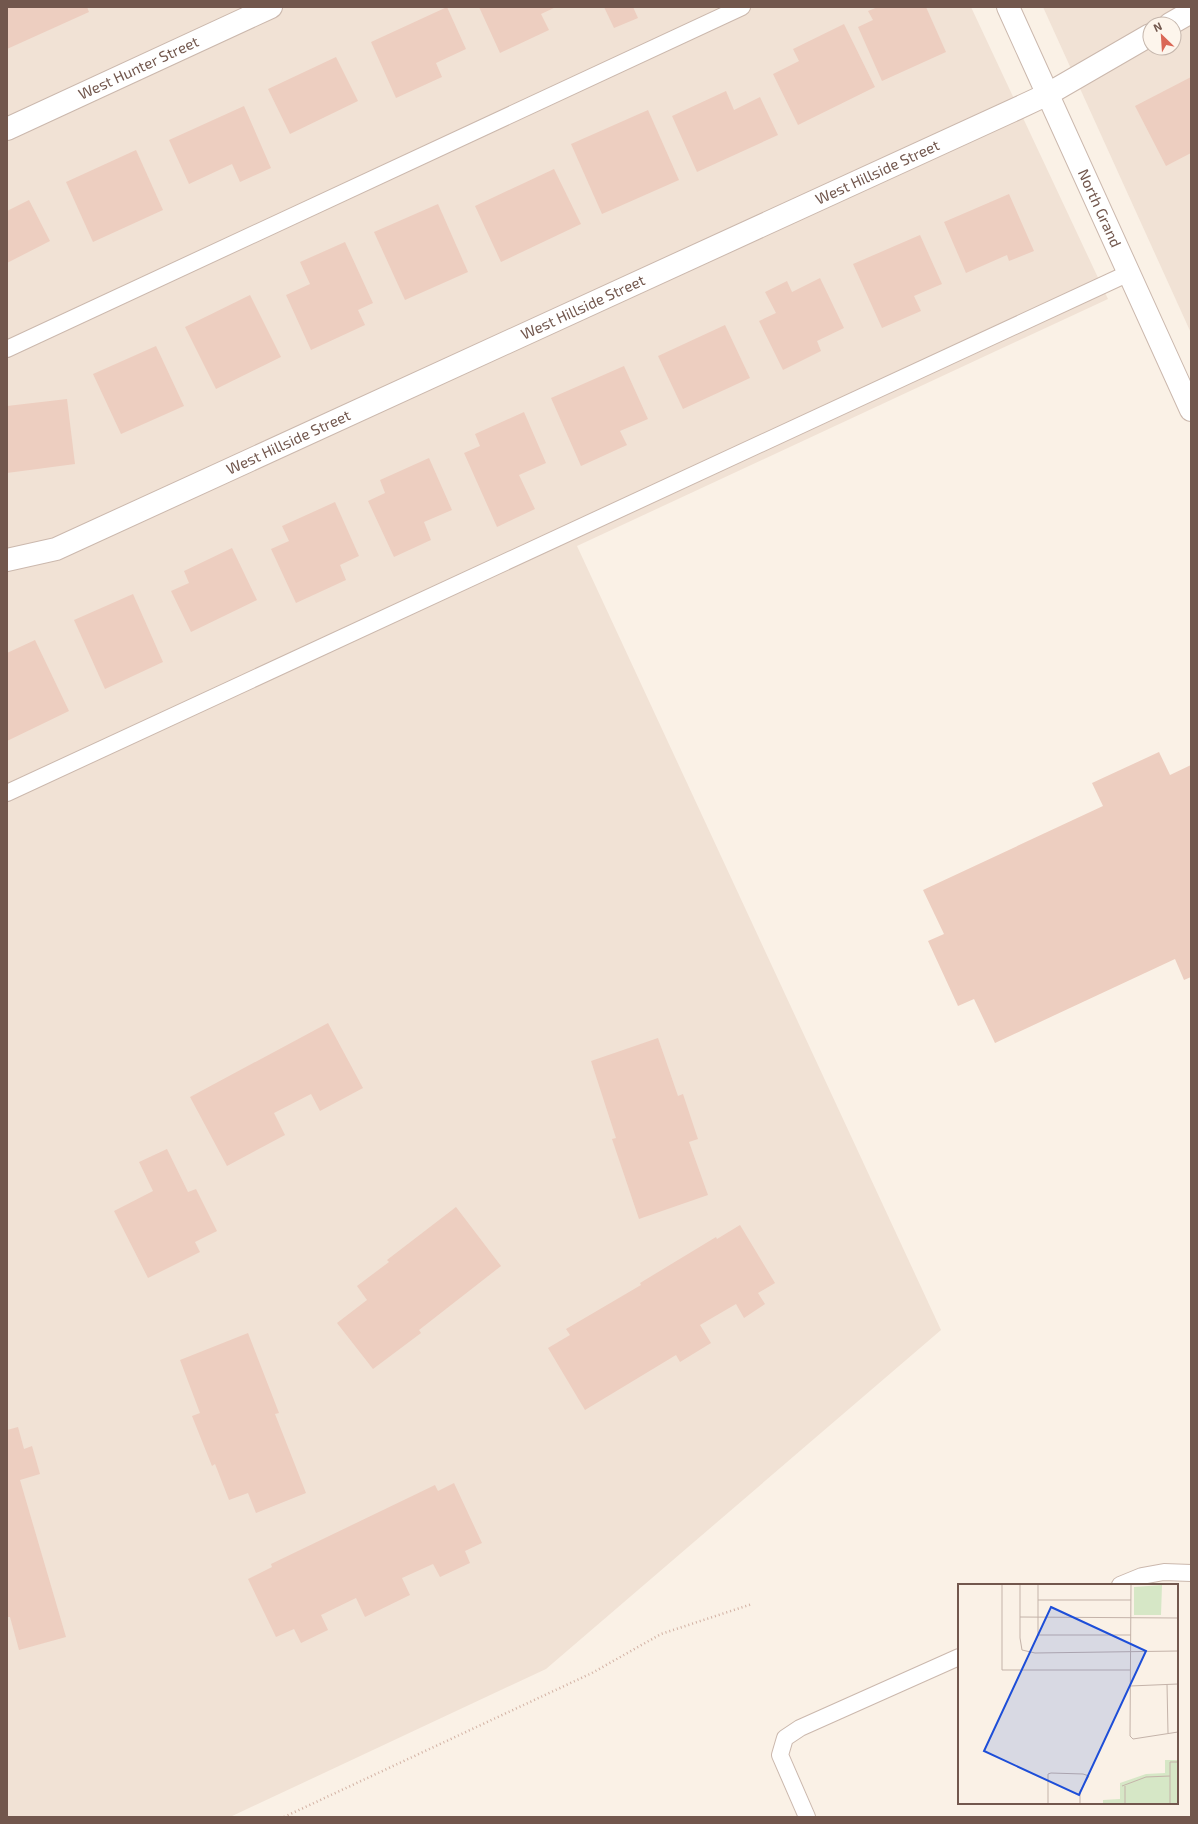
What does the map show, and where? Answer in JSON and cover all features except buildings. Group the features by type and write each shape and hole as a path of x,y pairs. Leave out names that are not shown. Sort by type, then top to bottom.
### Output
{"street":[{"name":"West Hunter Street","path":"7,129 271,7"},
{"name":"North Grand","path":"1008,7 1191,410"},
{"path":"1182,17 1191,12"},
{"name":"West Hillside Street","path":"7,560 56,549 1048,94 1142,41"}],"lane":[{"path":"7,348 742,7"},
{"path":"7,793 1129,273"},
{"path":"1122,1584 1142,1576 1164,1572 1191,1573"},
{"path":"807,1817 780,1755 785,1738 800,1728 958,1657"}],"path":[{"path":"284,1817 592,1673 660,1634 752,1604"}],"shaded area":[{"path":"7,7 971,7 1108,299 577,546 941,1330 546,1669 230,1817 7,1817"},
{"path":"1043,7 1191,7 1191,333"}]}
